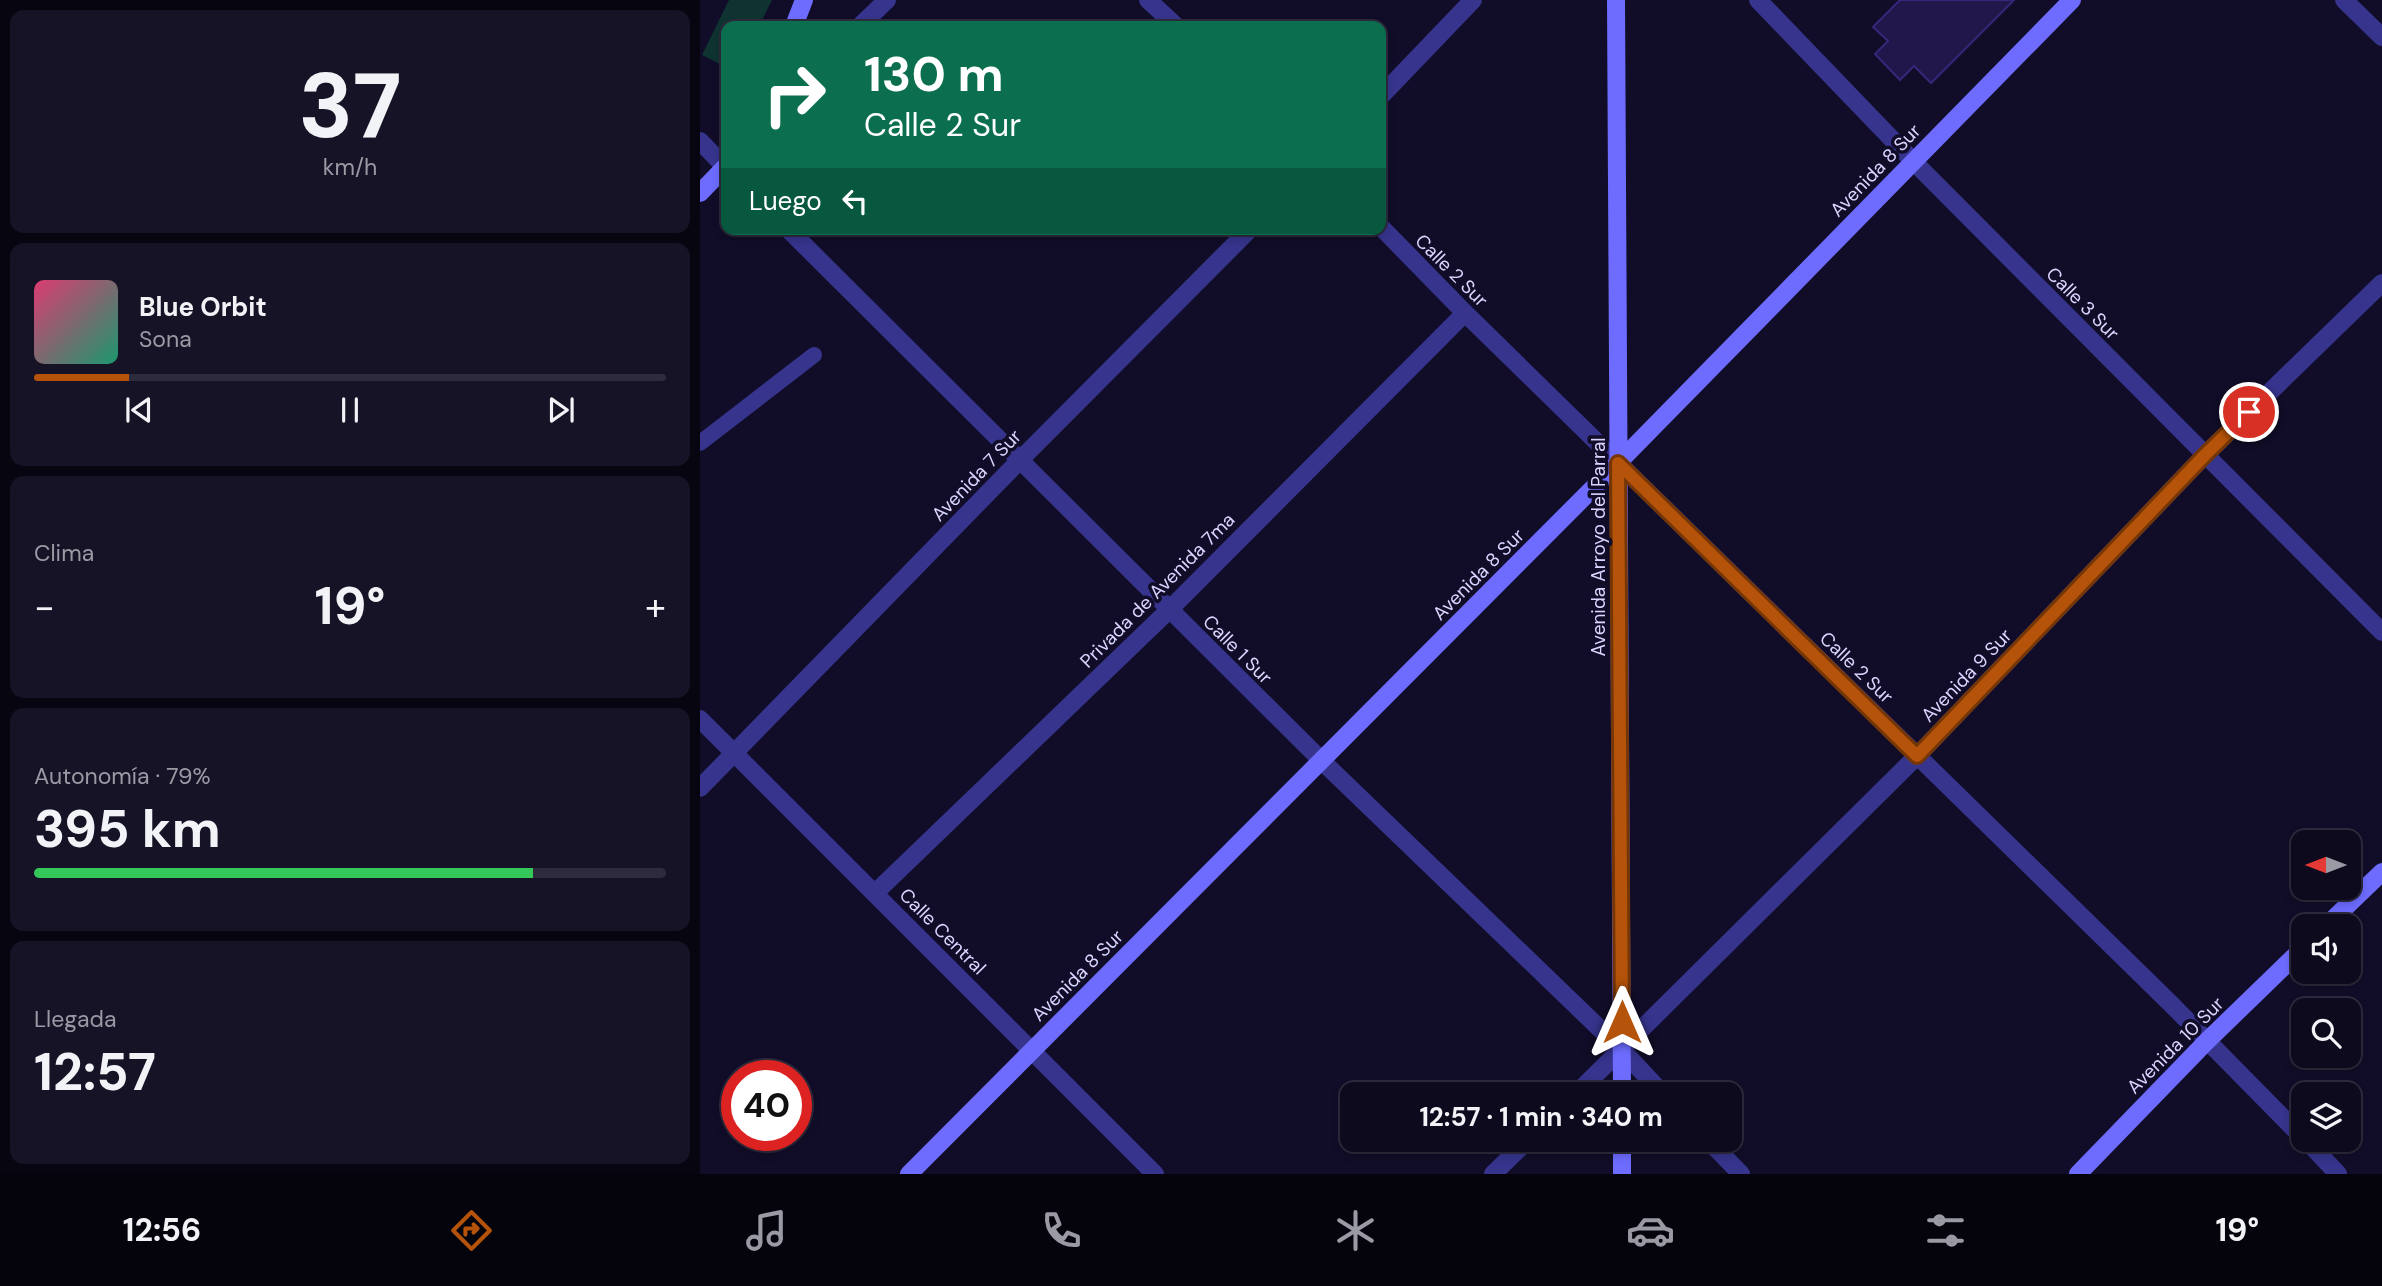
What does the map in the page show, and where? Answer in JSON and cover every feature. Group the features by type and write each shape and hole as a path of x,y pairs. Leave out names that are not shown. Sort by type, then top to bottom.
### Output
{"main road":[{"path":"796,21 804,0"},
{"name":"Avenida Arroyo del Parral","path":"1616,0 1622,1082"},
{"name":"Avenida 8 Sur","path":"909,1174 1618,463 2072,0"},
{"path":"700,193 721,172"},
{"path":"2338,914 2382,872"},
{"name":"Avenida 10 Sur","path":"2078,1174 2207,1041 2291,960"},
{"path":"1622,1152 1622,1174"}],"street":[{"path":"865,21 887,0"},
{"path":"1148,0 1171,21"},
{"path":"1386,91 1472,0"},
{"name":"Calle 3 Sur","path":"1758,0 1913,161 2382,632"},
{"path":"2344,0 2382,37"},
{"path":"700,141 721,162"},
{"name":"Calle 2 Sur","path":"1386,232 2291,1125"},
{"name":"Calle 1 Sur","path":"794,235 1322,761 1653,1082"},
{"name":"Avenida 7 Sur","path":"700,788 1244,235"},
{"name":"Avenida 9 Sur","path":"1589,1082 1917,756 2205,455 2382,283"},
{"name":"Privada de Avenida 7ma","path":"875,893 1169,610 1465,313"},
{"name":"Calle Central","path":"700,719 1155,1174"},
{"path":"1493,1174 1516,1152"},
{"path":"1720,1152 1741,1174"},
{"name":"Calle 2 Sur","path":"2317,1152 2338,1174"}],"lane":[{"path":"700,443 814,355"}],"green space":[{"path":"729,0 772,0 762,21 721,21 721,64 702,55"}],"building":[{"path":"1900,0 2014,0 1931,83 1914,66 1900,80 1875,54 1888,41 1873,27"}],"route":[{"path":"1622,1022 1618,463 1917,756 2249,412"}]}
